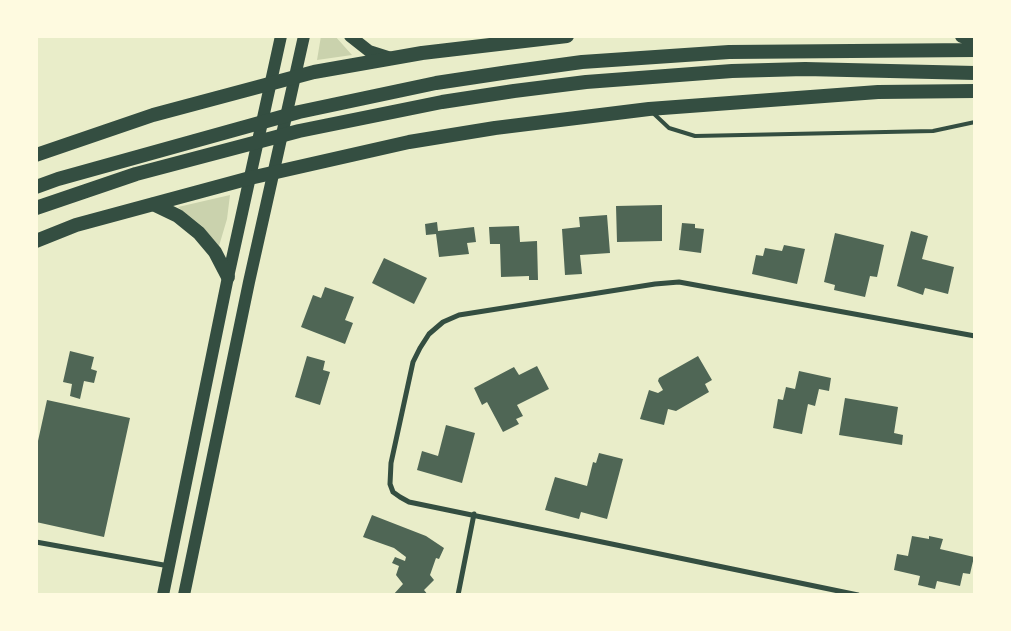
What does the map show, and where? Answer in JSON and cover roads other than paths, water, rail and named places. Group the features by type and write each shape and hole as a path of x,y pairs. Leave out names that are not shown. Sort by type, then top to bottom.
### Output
{"highway":[{"path":"36,155 153,115 295,76 486,45 567,36"},
{"path":"962,36 975,38"},
{"path":"36,187 68,176 299,112 436,83 509,72 591,62 729,52 975,50"},
{"path":"36,208 136,174 299,131 424,106 514,91 650,76 732,71 815,69 975,73"},
{"path":"36,241 76,225 250,178 419,141 496,128 649,109 878,92 975,91"},
{"path":"153,204 178,216 199,233 215,252 228,277"}],"main road":[{"path":"163,595 228,277 281,36"},
{"path":"184,595 233,356 304,36"},
{"path":"350,36 369,51 394,59"}],"street":[{"path":"858,595 832,592 474,514 409,502 394,492 390,484 391,463 413,362 429,334 443,322 459,315 645,285 679,282 975,336"},
{"path":"458,595 474,514"},
{"path":"36,542 169,566"}],"lane":[{"path":"649,109 669,128 695,136 933,131 975,122"}]}
